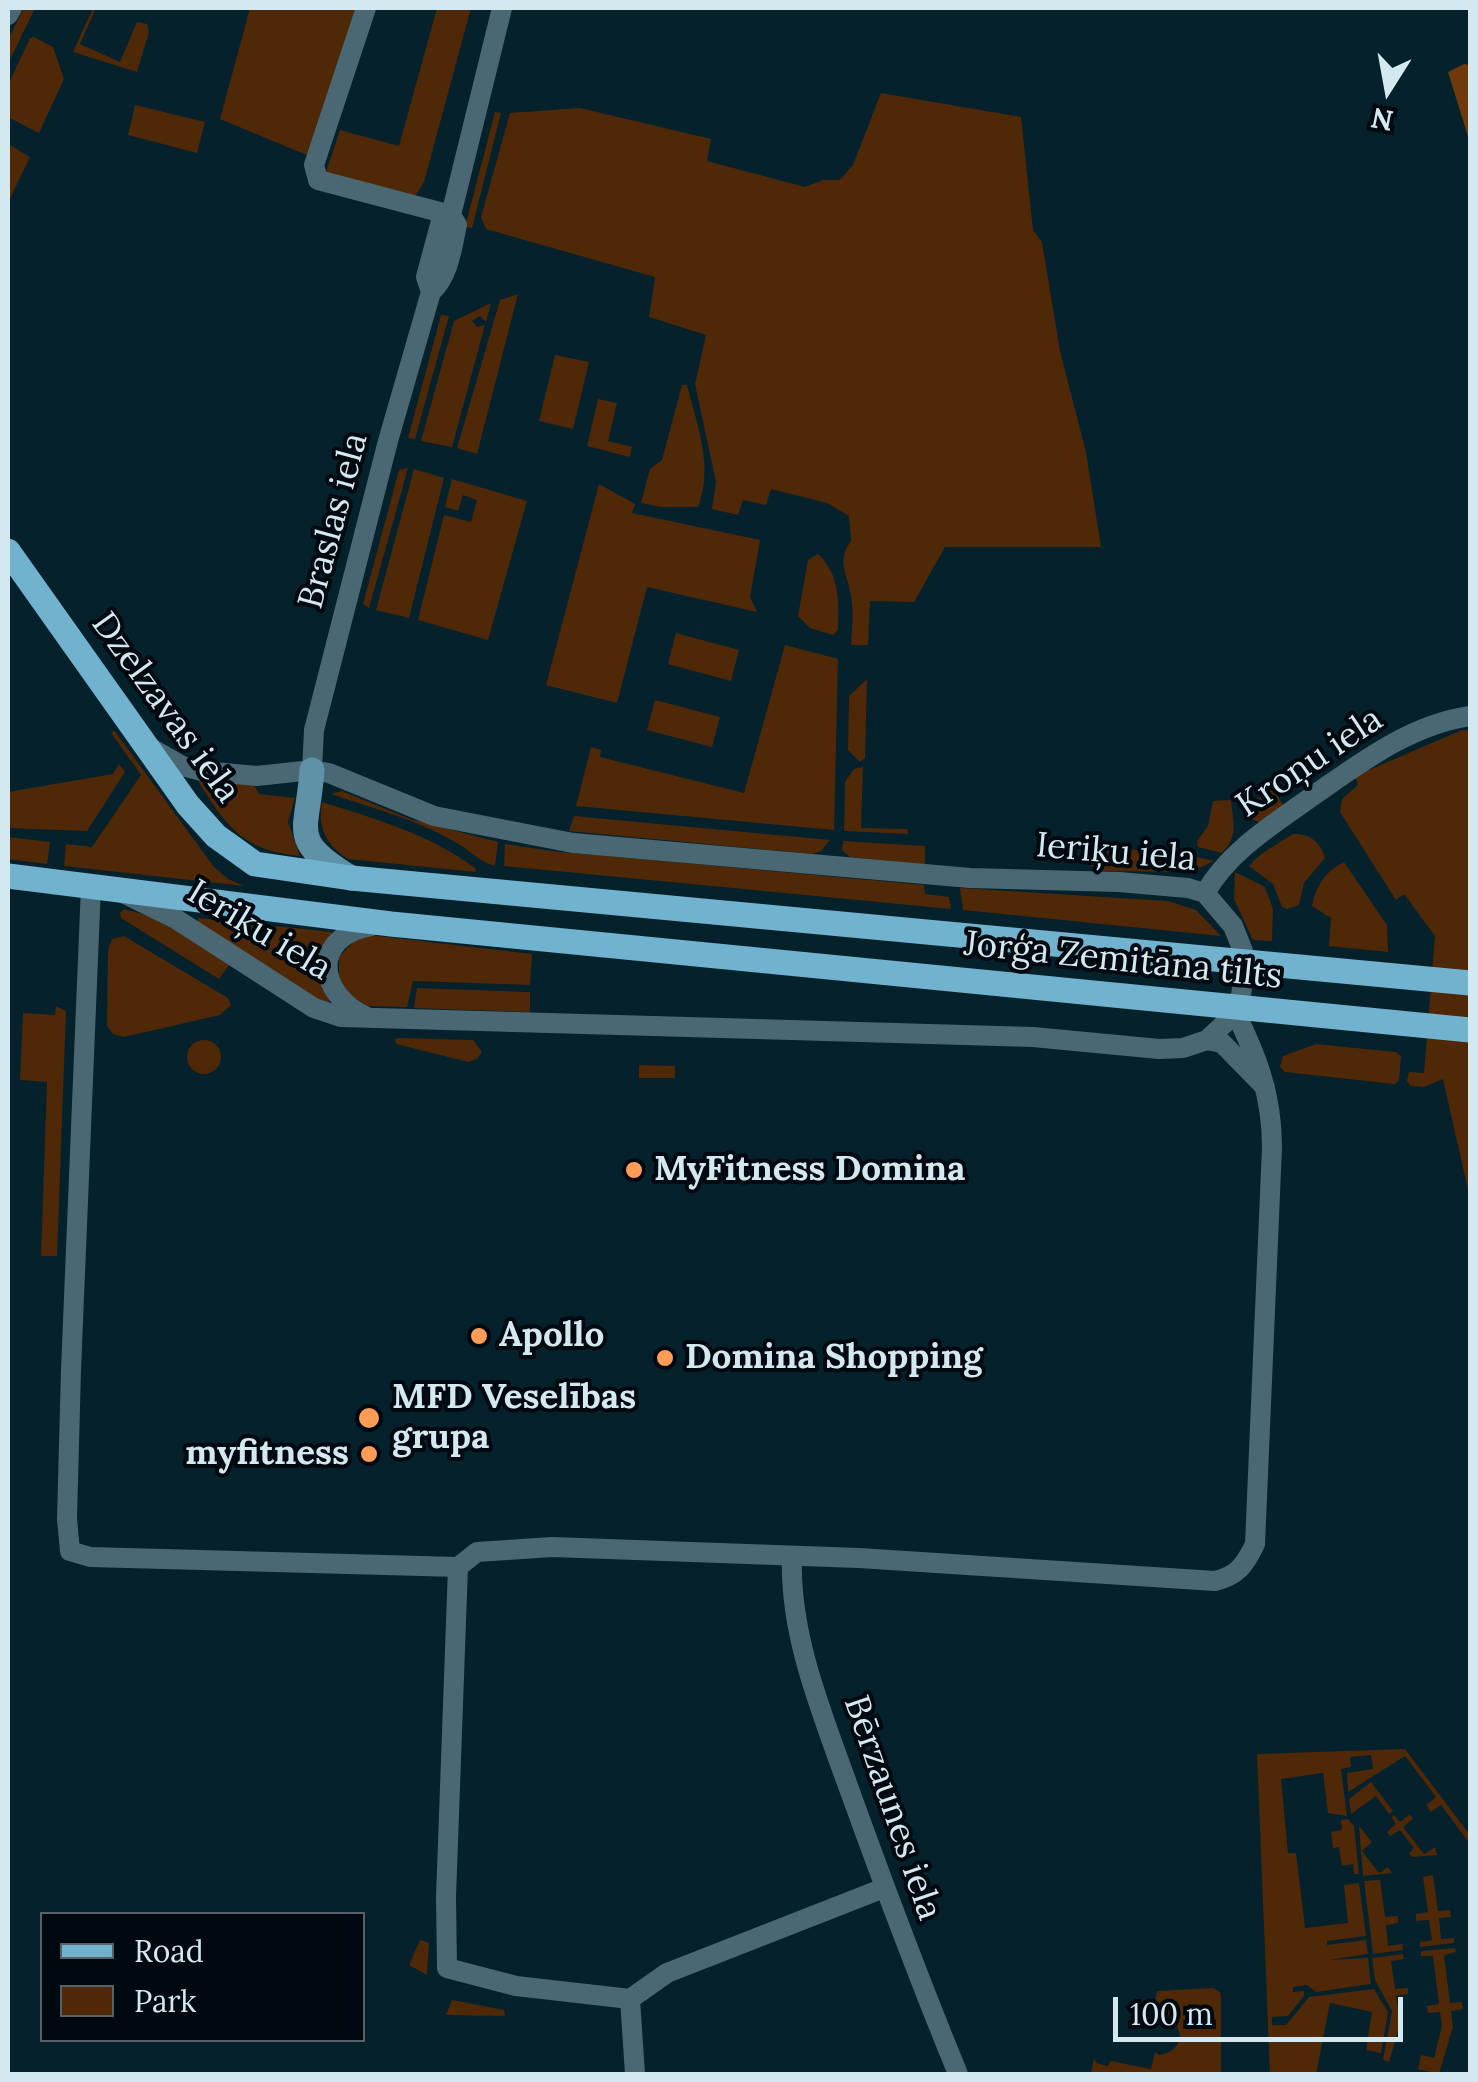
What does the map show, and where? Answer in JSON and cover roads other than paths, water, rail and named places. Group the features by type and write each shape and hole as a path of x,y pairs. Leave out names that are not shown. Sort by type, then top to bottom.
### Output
{"main road":[{"name":"Dzelzavas iela","path":"8,551 188,806 216,836 245,859 268,868 351,878"},
{"name":"Ieriķu iela","path":"8,876 391,924 770,961"},
{"name":"Jorģa Zemitāna tilts","path":"351,878 1470,983"},
{"name":"Jorģa Zemitāna tilts","path":"770,961 1470,1030"}],"street":[{"path":"8,15 12,8"},
{"path":"366,8 314,165 318,180 451,215"},
{"name":"Braslas iela","path":"312,770 314,730 386,450 431,292 442,282 454,239 457,225 451,215 502,8"},
{"name":"Kroņu iela","path":"1204,892 1228,860 1366,759 1446,720 1470,716"},
{"name":"Ieriķu iela","path":"149,747 182,766 202,771 257,776 312,770 350,780 434,816 573,842 970,878 1119,882 1204,892 1233,926 1243,951 1244,983 1234,1010"},
{"path":"312,770 305,838 314,853 351,878"},
{"path":"104,888 72,1353 67,1518 70,1551 90,1557 458,1567 477,1552 552,1547 1215,1580 1233,1576 1256,1544 1272,1147 1272,1113 1259,1062 1234,1010"},
{"name":"Ieriķu iela","path":"104,888 176,919 314,1008 341,1017 1033,1037 1159,1049 1184,1048 1206,1040"},
{"name":"Ieriķu iela","path":"369,1018 343,1002 329,980 328,960 336,940 349,930 391,924"},
{"path":"1206,1040 1234,1010"},
{"path":"1206,1040 1222,1043 1266,1088"},
{"name":"Bērzaunes iela","path":"792,1556 793,1612 830,1735 884,1888 958,2074"},
{"path":"458,1567 447,1968 516,1986 630,1998 667,1973 884,1888"},
{"path":"630,1998 634,2074"}],"place":[{"name":"MyFitness Domina","path":"634,1170"},
{"name":"Apollo","path":"479,1336"},
{"name":"Domina Shopping","path":"665,1358"},
{"name":"MFD Veselības grupa","path":"369,1418"},
{"name":"myfitness","path":"369,1454"}]}
